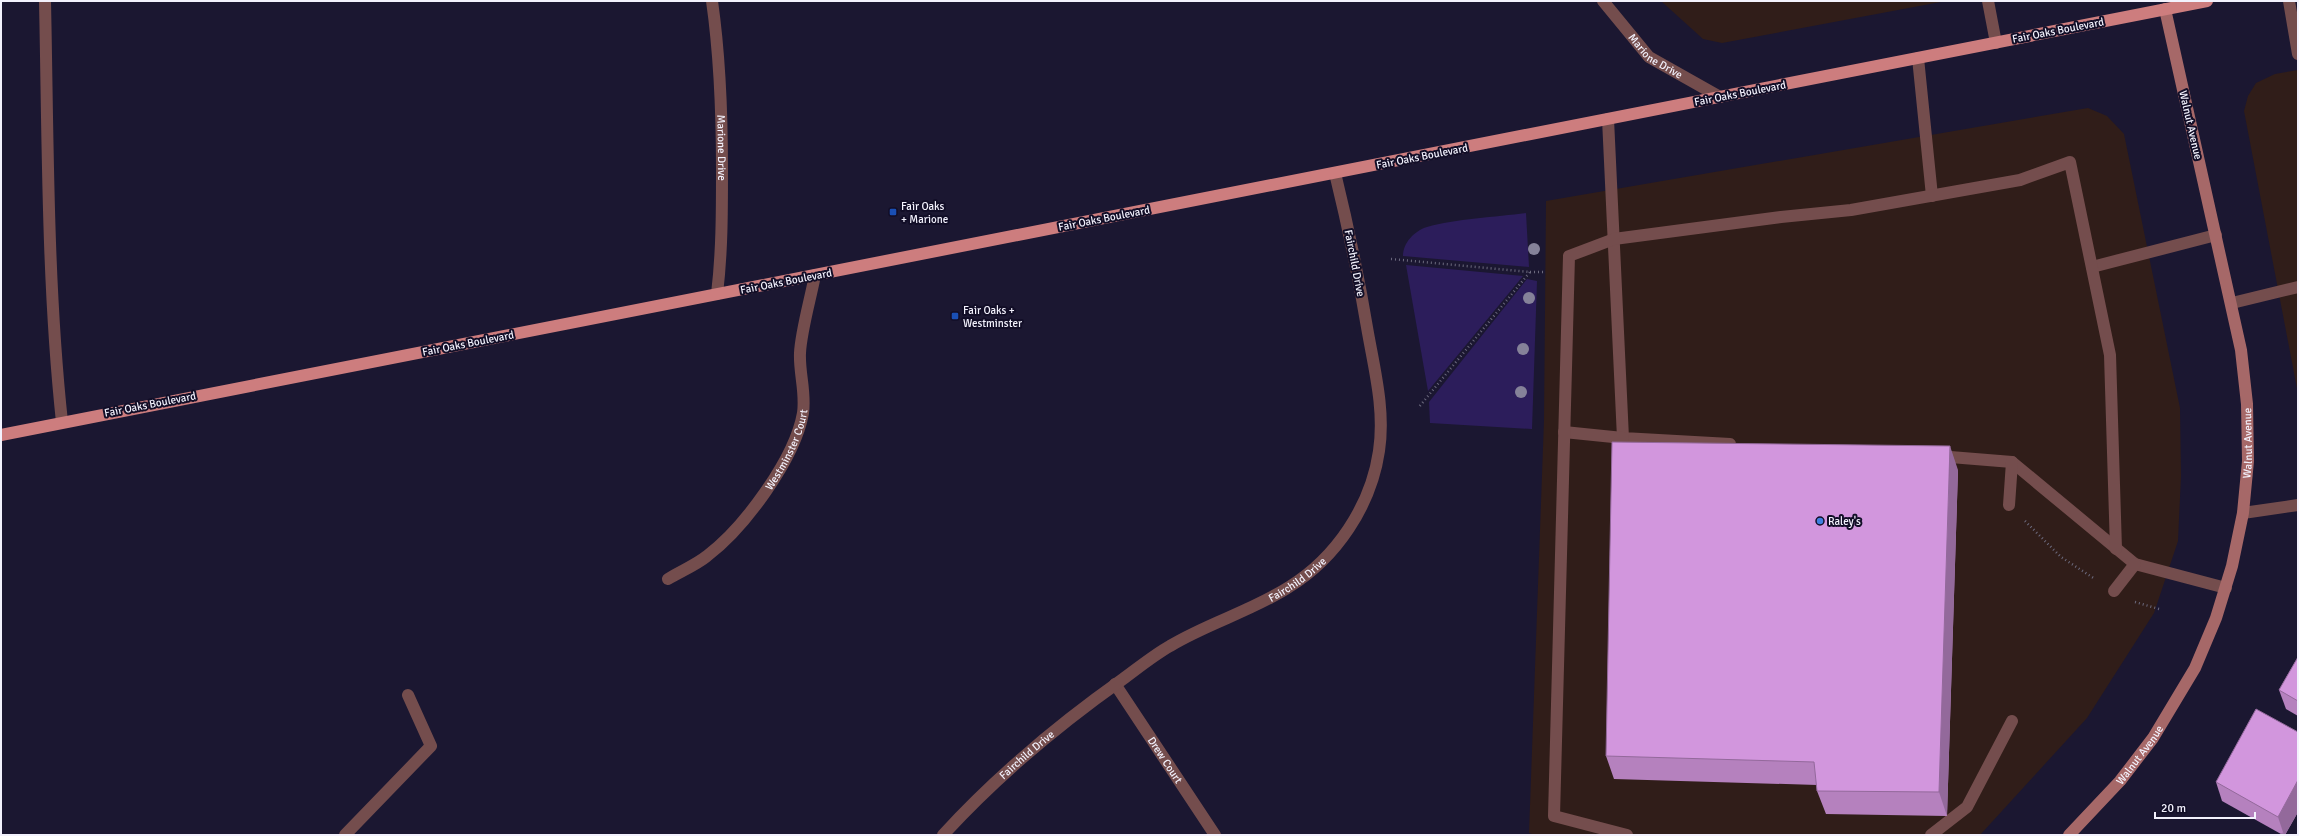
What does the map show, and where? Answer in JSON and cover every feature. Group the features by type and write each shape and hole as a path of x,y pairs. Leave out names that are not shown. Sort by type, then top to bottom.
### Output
{"main road":[{"name":"Fair Oaks Boulevard","path":"1,435 1996,43 2165,5 2207,1"},
{"name":"Walnut Avenue","path":"2069,835 2120,781 2153,738 2195,668 2226,588 2243,513 2248,461 2247,404 2241,350 2232,303 2165,5"}],"street":[{"path":"45,1 49,200 56,371 62,422"},
{"name":"Marione Drive","path":"712,1 718,45 722,127 722,252 717,294"},
{"name":"Marione Drive","path":"1603,1 1649,57 1720,97"},
{"path":"1988,1 1996,43"},
{"path":"2289,1 2298,54"},
{"path":"1918,58 1932,196"},
{"path":"1608,119 1623,438"},
{"path":"1627,835 1554,816 1569,256 1614,239 1780,216 1851,210 2020,180 2070,162 2110,355 2116,549"},
{"name":"Fairchild Drive","path":"943,835 975,799 1060,725 1115,684 1170,645 1288,588 1308,574 1342,540 1366,499 1379,452 1381,405 1351,236 1335,173"},
{"path":"2092,267 2216,235"},
{"name":"Westminster Court","path":"668,579 707,556 725,540 760,500 775,478 796,436 803,413 804,393 800,352 815,275"},
{"path":"2232,303 2298,287"},
{"path":"1564,432 1623,438 1743,445"},
{"path":"1928,456 2012,462 2135,564 2226,588"},
{"path":"2009,505 2012,462"},
{"path":"2243,513 2298,504"},
{"path":"2114,591 2135,564"},
{"name":"Drew Court","path":"1115,684 1215,835"},
{"path":"345,835 430,746 408,695"},
{"path":"1931,835 1967,807 2012,721"}],"path":[{"path":"1391,259 1530,272 1547,272"},
{"path":"1420,407 1530,272"},
{"path":"2009,505 2061,558 2114,591"}],"shaded area":[{"path":"1661,1 1946,1 1722,43 1703,39"},
{"path":"2298,70 2298,394 2244,111 2248,96 2256,83 2275,74"},
{"path":"2088,108 2107,116 2124,134 2180,408 2181,476 2178,541 2154,613 2087,718 1980,835 1535,835 1529,833 1544,420 1546,201"},
{"path":"1526,213 1529,267 1403,256 1403,251 1410,238 1418,231 1427,227 1463,220"},
{"path":"1406,265 1523,276 1428,391"},
{"path":"1527,279 1537,281 1532,429 1430,423 1429,402"}],"building":[{"path":"1612,442 1950,446 1939,792 1817,791 1814,762 1606,756"},
{"path":"2298,657 2298,701 2279,690"},
{"path":"2256,709 2298,732 2298,780 2278,817 2216,782"}],"place":[{"name":"Fair Oaks + Marione","path":"893,212"},
{"name":"Fair Oaks + Westminster","path":"955,316"},
{"name":"Raley's","path":"1820,521"}]}
